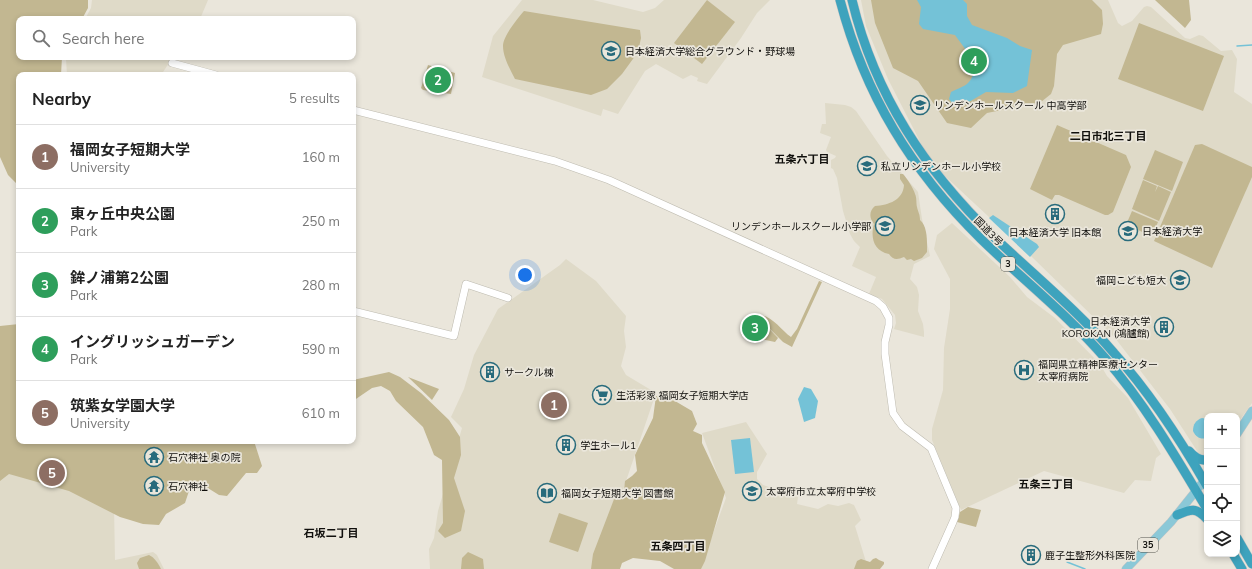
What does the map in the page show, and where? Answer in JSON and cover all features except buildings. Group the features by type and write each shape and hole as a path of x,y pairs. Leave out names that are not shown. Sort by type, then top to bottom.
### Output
{"highway":[{"name":"国道3号","path":"840,0 848,30 871,87 893,130 912,159 933,187 963,220 1105,358 1138,398 1175,455 1204,504"},
{"name":"国道3号","path":"852,0 858,25 880,83 902,125 921,154 943,183 971,214 1084,321 1115,353 1147,393 1204,478"},
{"path":"1182,445 1194,456 1204,460"},
{"path":"1177,515 1192,509 1200,512 1204,516"},
{"path":"1240,543 1252,564"},
{"path":"1235,557 1242,569"}],"main road":[{"path":"1240,429 1252,411"},
{"name":"35","path":"1126,569 1177,515 1204,483"}],"street":[{"path":"172,63 205,72"},
{"path":"356,111 555,161 590,173 876,301 883,307 889,318 885,342 885,354 893,413 902,426 931,448 956,508 953,522 932,569"},
{"path":"356,312 454,336 466,284 508,298"}],"shaded area":[{"path":"0,0 88,0 88,8 84,16 16,16 16,60 62,60 61,72 16,72 16,183 8,175 0,157"},
{"path":"92,0 208,0 201,16 87,16 91,8"},
{"name":"日本経済大学総合グラウンド・野球場","path":"522,0 593,0 643,12 655,8 664,0 770,0 757,13 741,38 707,84 697,81 698,78 691,75 683,79 656,64 645,71 618,114 603,109 601,116 482,77 493,36"},
{"path":"707,0 735,22 702,64 674,43"},
{"name":"日本経済大学","path":"861,0 1108,0 1118,23 1122,26 1132,21 1144,7 1147,6 1151,7 1185,38 1190,39 1199,35 1203,36 1221,51 1232,50 1237,59 1234,92 1252,104 1252,403 1240,420 1240,413 1204,413 1204,455 1199,454 1170,409 1115,338 1032,257 931,163 888,79 866,26"},
{"path":"871,0 1092,0 1102,10 1103,24 1101,34 1063,45 1057,54 1054,86 1051,94 1041,102 987,113 971,128 947,123 918,81 893,68 875,23"},
{"path":"1155,0 1189,0 1191,20 1185,28"},
{"path":"524,11 640,30 641,38 638,52 622,74 607,89 591,95 515,79 505,59 503,46 508,32"},
{"path":"1139,23 1224,56 1203,111 1118,79"},
{"path":"66,60 171,60 163,72 67,72"},
{"path":"428,65 455,73 451,94 423,90 421,88"},
{"name":"リンデンホールスクール小学部","path":"825,103 845,105 856,111 887,156 918,192 930,256 914,264 910,279 917,287 919,295 918,311 923,324 924,337 894,329 896,323 895,315 882,299 869,294 876,277 852,266 860,247 850,234 843,211 837,178 833,169 831,168 831,160 836,156 827,152 826,150 831,137 820,133 822,124 826,124"},
{"path":"1057,125 1126,155 1131,167 1113,212 1105,215 1059,195 1055,195 1052,200 1030,189"},
{"path":"1202,144 1252,167 1252,177 1212,268 1154,241 1195,145"},
{"path":"1155,150 1183,162 1172,191 1143,179"},
{"path":"900,174 903,174 910,183 914,192 920,220 923,223 926,235 927,252 922,258 914,261 911,259 907,260 904,257 897,259 894,258 880,250 874,243 873,239 874,224 872,222 871,212 875,206 890,203 898,198 904,185 900,179"},
{"path":"1143,180 1157,186 1155,192 1158,186 1171,192 1159,221 1132,209"},
{"path":"1132,211 1158,222 1152,236 1126,225"},
{"name":"福岡県立精神医療センター 太宰府病院","path":"952,223 1010,277 1027,297 1055,318 1100,364 1107,376 1128,398 1161,454 1156,458 1151,481 1135,480 1124,493 1044,471 961,510 932,440 932,429 943,390 944,348 950,309 950,279 934,249 937,235"},
{"path":"566,259 596,281 626,316 624,331 626,347 621,366 626,375 656,393 596,569 430,569 429,549 434,538 438,511 462,428 451,417 464,389 474,355 498,309 560,265"},
{"path":"819,281 822,282 792,347 783,342 758,315 763,315 772,320 791,337 797,329"},
{"path":"745,317 762,321 778,338 775,342 741,335"},
{"path":"16,324 16,444 255,444 262,466 257,473 246,473 227,496 219,495 203,485 189,491 185,503 166,514 159,525 143,524 120,517 69,491 9,474 0,481 0,326"},
{"path":"389,372 400,377 421,393 449,420 460,437 461,455 454,478 465,511 461,531 445,538 438,531 443,523 442,460 434,455 423,427 396,401 390,391 381,386 372,388 356,399 356,379"},
{"path":"408,377 439,389 432,400"},
{"path":"0,385 16,432 16,444 23,444 114,506 115,560 153,552 157,555 164,569 0,569"},
{"path":"656,396 675,401 692,411 697,424 693,431 702,435 702,443 725,492 705,561 701,569 674,569 660,561 633,558 622,563 620,569 591,569 593,554 616,494 624,490 625,481 637,471 635,455 653,418"},
{"name":"太宰府市立太宰府中学校","path":"746,422 767,454 757,472 757,479 763,485 798,497 797,504 818,509 828,504 838,506 849,503 854,505 861,520 855,526 867,565 862,569 697,569 705,555 726,498 702,433"},
{"path":"968,507 981,510 976,527 957,522 960,512"},
{"path":"559,513 588,523 578,552 549,542"},
{"path":"468,552 483,559 484,569 461,569 462,558"},
{"path":"149,555 156,561 161,569 139,569 137,563 140,558"},
{"path":"876,558 884,562 880,569 854,569 857,561 861,559 870,562"}],"water":[{"path":"917,0 963,0 967,4 967,16 972,25 1007,38 1020,46 1032,50 1027,86 1013,93 986,92 962,106 953,104 949,99 951,92 968,83 974,71 973,65 967,52 955,35 923,29 919,24 921,7"},
{"path":"993,215 1037,244 1039,247 1030,257 989,218"},
{"path":"804,387 811,389 818,401 815,418 804,422 798,399"},
{"path":"1204,418 1204,439 1198,438 1193,431 1195,423 1198,420"},
{"path":"750,438 754,472 735,474 731,440"}],"waterway":[{"path":"1237,46 1252,45"},
{"path":"1067,562 1085,569"}],"place":[{"name":"日本経済大学総合グラウンド・野球場","path":"611,51"},
{"name":"イングリッシュガーデン","path":"974,61"},
{"name":"東ヶ丘中央公園","path":"438,80"},
{"name":"リンデンホールスクール 中高学部","path":"920,105"},
{"name":"私立リンデンホール小学校","path":"867,166"},
{"name":"日本経済大学 旧本館","path":"1055,214"},
{"name":"リンデンホールスクール小学部","path":"885,226"},
{"name":"日本経済大学","path":"1128,231"},
{"name":"福岡こども短大","path":"1180,280"},
{"name":"日本経済大学 KOROKAN (鴻臚館)","path":"1164,327"},
{"name":"鉾ノ浦第2公園","path":"755,328"},
{"name":"福岡県立精神医療センター 太宰府病院","path":"1024,370"},
{"name":"サークル棟","path":"490,372"},
{"name":"生活彩家 福岡女子短期大学店","path":"602,395"},
{"name":"福岡女子短期大学","path":"554,405"},
{"name":"学生ホール1","path":"566,445"},
{"name":"石穴神社 奥の院","path":"154,457"},
{"name":"筑紫女学園大学","path":"52,473"},
{"name":"石穴神社","path":"154,486"},
{"name":"太宰府市立太宰府中学校","path":"752,491"},
{"name":"福岡女子短期大学 図書館","path":"547,493"},
{"name":"鹿子生整形外科医院","path":"1031,555"}],"district":[{"name":"二日市北三丁目","path":"1108,136"},
{"name":"五条六丁目","path":"802,159"},
{"name":"五条三丁目","path":"1046,484"},
{"name":"石坂二丁目","path":"331,533"},
{"name":"五条四丁目","path":"678,546"}]}
